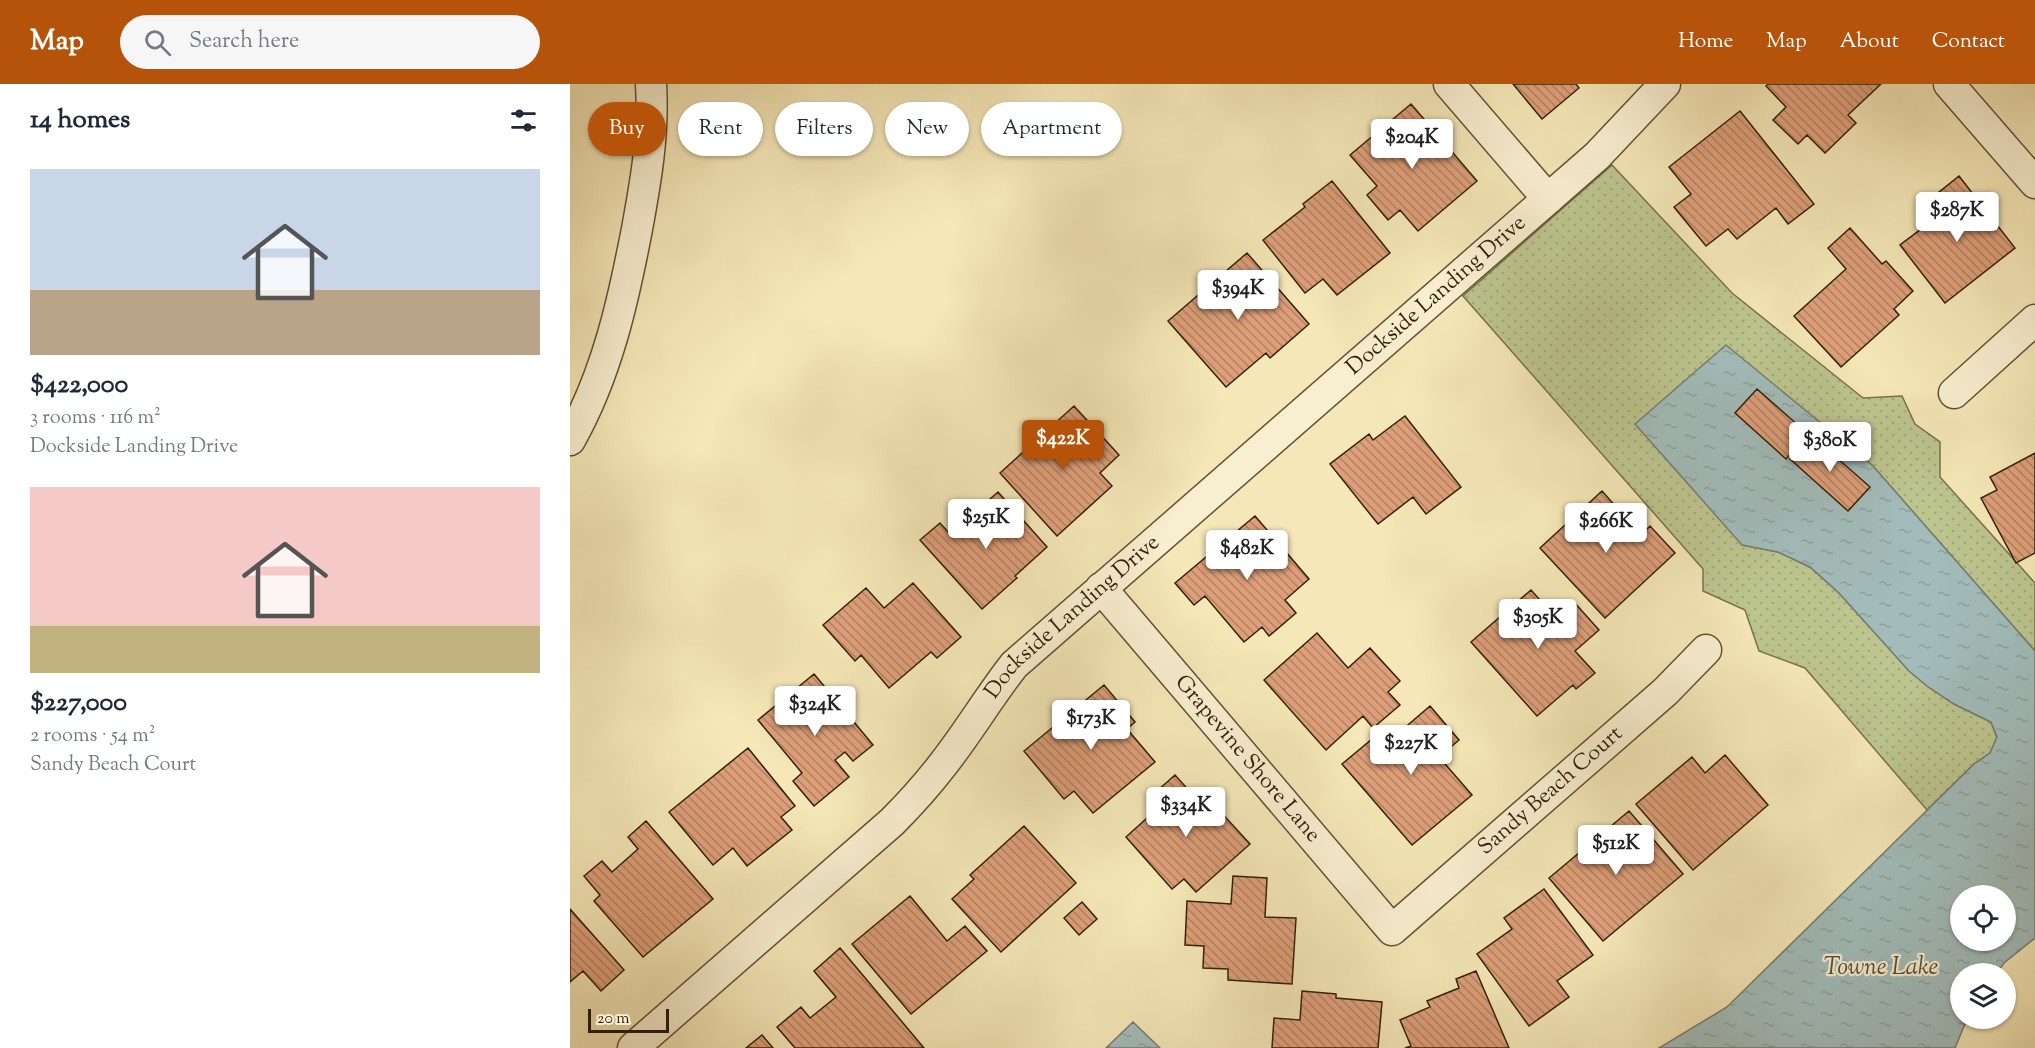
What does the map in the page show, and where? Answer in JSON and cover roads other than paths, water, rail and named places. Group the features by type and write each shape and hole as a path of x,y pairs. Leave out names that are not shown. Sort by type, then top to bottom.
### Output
{"street":[{"path":"570,440 584,415 607,358 625,294 649,161 652,122 651,84"},
{"path":"1449,84 1548,199"},
{"name":"Dockside Landing Drive","path":"633,1048 892,822 923,790 946,761 988,698 1014,665 1597,156 1665,84"},
{"path":"1949,84 2035,183"},
{"path":"1954,393 2035,320"},
{"name":"Grapevine Shore Lane","path":"1101,588 1392,930"},
{"name":"Sandy Beach Court","path":"1392,930 1665,692 1706,650"}],"water":[{"name":"Towne Lake","path":"1726,345 1872,465 2035,651 2035,938 2004,963 1950,963 1950,1029 1963,1029 1955,1048 1659,1048 1727,1007 1974,764 1990,753 1997,737 1991,722 1954,704 1909,671 1839,593 1810,567 1778,552 1742,545 1635,424"},
{"path":"1133,1022 1160,1048 1106,1048"}]}
